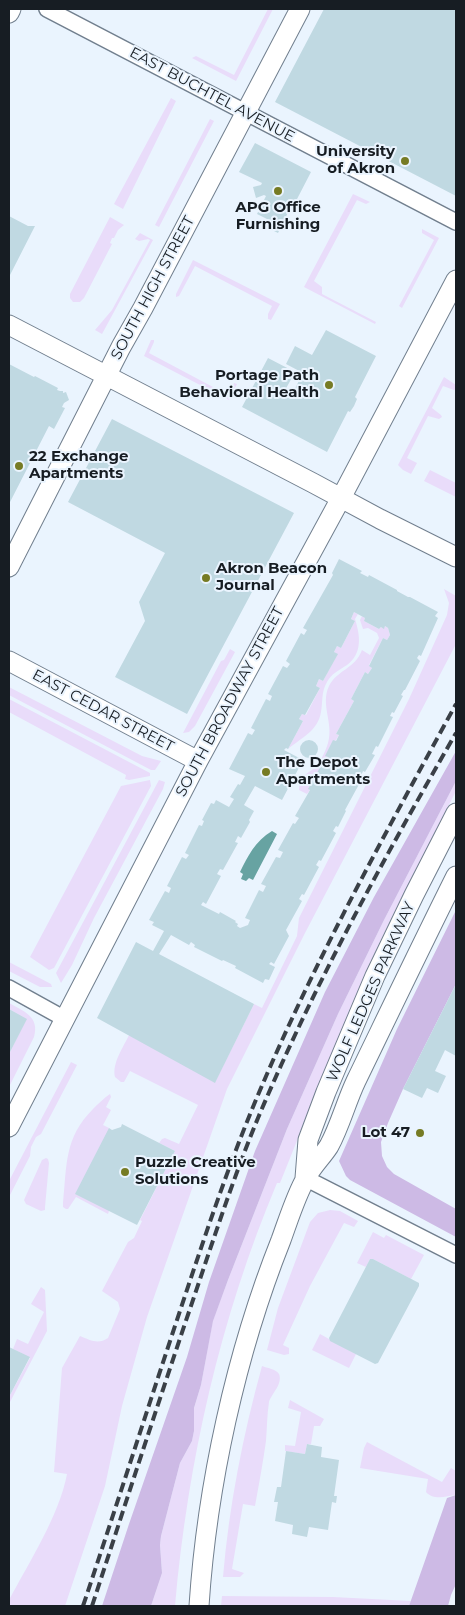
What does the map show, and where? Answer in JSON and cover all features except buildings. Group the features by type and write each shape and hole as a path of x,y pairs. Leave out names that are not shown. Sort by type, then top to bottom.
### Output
{"main road":[{"path":"9,13 11,9"},
{"name":"SOUTH HIGH STREET","path":"9,567 300,9"},
{"name":"SOUTH BROADWAY STREET","path":"9,1126 198,761 341,498 456,280"},
{"path":"9,325 456,558"},
{"name":"EAST CEDAR STREET","path":"9,662 198,761"},
{"name":"WOLF LEDGES PARKWAY","path":"305,1178 308,1140 326,1092 414,894 456,813"},
{"name":"WOLF LEDGES PARKWAY","path":"199,1606 202,1562 208,1520 233,1389 273,1258 305,1178 329,1146 355,1084 402,983 455,879"}],"street":[{"name":"EAST BUCHTEL AVENUE","path":"47,9 456,222"},
{"path":"9,988 65,1019"},
{"path":"305,1178 456,1255"}],"shaded area":[{"path":"268,9 273,9 236,81 192,58 196,56 234,75"},
{"path":"171,98 176,101 123,209 114,204"},
{"path":"210,119 214,121 159,227 155,225"},
{"path":"353,194 370,202 366,204 357,200 314,281 322,287 322,294 376,322 375,324 304,287"},
{"path":"110,217 124,225 112,238 110,243 112,244 84,298 80,302 73,302 70,294"},
{"path":"422,229 439,238 402,308 399,306 434,240 422,233"},
{"path":"140,233 153,240 102,334 95,330 112,310 150,240 139,241 135,239"},
{"path":"193,260 280,304 271,320 268,319 268,314 272,306 195,266 179,296 176,297"},
{"path":"151,340 154,340 154,342 149,353 228,395 234,383 237,384 229,400 144,356"},
{"path":"444,377 456,385 456,389 443,386 432,408 442,417 439,419 428,416 407,458 417,463 411,474 398,465"},
{"path":"430,470 456,483 456,497 424,481"},
{"path":"444,589 456,596 456,644 305,933 227,1089 147,1317 122,1406 105,1486 65,1606 9,1606 9,1600 50,1522 63,1490 67,1474 54,1472 62,1368 80,1336 97,1341 108,1338 120,1309 118,1302 102,1291 128,1242 134,1238 142,1221 140,1220 175,1151 159,1143 165,1138 179,1144 198,1105 130,1071 124,1082 121,1082 115,1077 114,1072 119,1056 129,1035 215,1082 254,1004 262,1008 297,936 299,918 409,699 447,615 449,603"},
{"path":"354,612 358,614 355,619 359,637 356,655 347,665 333,674 327,682 323,693 319,719 313,729 288,749 303,721 299,719 302,714 306,715 320,688 316,686 319,679 323,681 337,655 334,652 337,646 341,648 355,621 351,619"},
{"path":"362,616 365,618 364,621 379,629 385,626 388,628 390,635 387,640 383,638 369,665 372,668 368,674 365,672 351,699 354,701 336,734 339,735 307,794 299,790 301,780 304,775 318,764 328,743 329,728 326,700 329,686 337,676 351,666 362,650 370,655 379,638 377,633 368,628 363,629 360,620"},
{"path":"230,649 235,652 195,726 189,732 183,733 221,661 224,660"},
{"path":"9,687 142,756 161,761 155,770 151,770 9,695"},
{"path":"9,699 150,773 150,776 125,779 126,775 9,712"},
{"path":"456,751 456,781 338,1014 287,1129 213,1321 201,1385 194,1408 192,1441 180,1463 161,1536 162,1573 151,1606 102,1606 187,1357 209,1282 255,1151 325,992 374,897"},
{"path":"150,780 151,786 54,968 49,970 30,957 121,786"},
{"path":"159,780 165,782 163,789 61,983 56,973"},
{"path":"456,781 456,791 371,961 280,1183 277,1183 257,1234 223,1338 198,1444 188,1498 175,1606 151,1606 162,1573 161,1536 180,1463 192,1441 194,1408 201,1385 213,1320 287,1129 338,1014"},
{"path":"272,831 277,834 253,880 249,878 246,881 241,879 243,874 240,872 253,849 261,839"},
{"path":"456,910 456,984 403,1089 381,1142 382,1156 387,1167 394,1174 456,1209 456,1237 350,1180 339,1161 397,1029"},
{"path":"9,962 51,984 52,987 40,987 9,971"},
{"path":"9,1003 33,1020 35,1030 34,1037 9,1087 9,1054 26,1019 9,1009"},
{"path":"71,1062 77,1065 41,1134 36,1137 31,1147 30,1156 9,1197 9,1181"},
{"path":"110,1094 111,1097 106,1107 111,1110 103,1125 109,1128 108,1214 76,1197 68,1209 66,1209 63,1207 63,1203 67,1164 72,1141 84,1120"},
{"path":"46,1158 49,1163 45,1210 41,1211 26,1204 24,1200 42,1160"},
{"path":"330,1210 340,1211 358,1221 354,1227 344,1223 310,1286 283,1345 289,1348 289,1354 284,1355 267,1350 278,1308 310,1222 318,1213"},
{"path":"373,1232 384,1238 386,1235 424,1255 411,1279 373,1259 370,1259 366,1267 357,1263"},
{"path":"41,1287 45,1290 47,1331 10,1402 9,1397 30,1358 13,1349 17,1339 28,1344 44,1312 31,1304"},
{"path":"320,1334 356,1354 349,1368 312,1350"},
{"path":"262,1366 278,1372 280,1381 269,1402 266,1441 255,1506 243,1504 232,1569 244,1573 240,1577 223,1577 238,1471"},
{"path":"290,1400 324,1419 320,1426 314,1426 311,1444 307,1444 305,1454 285,1451 285,1445 295,1446 301,1412 288,1408"},
{"path":"367,1442 442,1482 451,1468 456,1471 456,1495 441,1497 429,1495 426,1492 428,1479 360,1468"},
{"path":"456,1495 456,1584 448,1606 409,1606 447,1498"},
{"path":"222,1596 333,1597 411,1601 409,1606 221,1606"}],"railway":[{"path":"83,1606 202,1244 234,1154 258,1095 327,946 456,704"},
{"path":"92,1606 217,1228 258,1118 302,1019 351,922 456,733"}],"place":[{"name":"University of Akron","path":"405,161"},
{"name":"APG Office Furnishing","path":"278,191"},
{"name":"Portage Path Behavioral Health","path":"329,385"},
{"name":"22 Exchange Apartments","path":"19,466"},
{"name":"Akron Beacon Journal","path":"206,578"},
{"name":"The Depot Apartments","path":"266,772"},
{"name":"Lot 47","path":"420,1133"},
{"name":"Puzzle Creative Solutions","path":"125,1172"}]}
